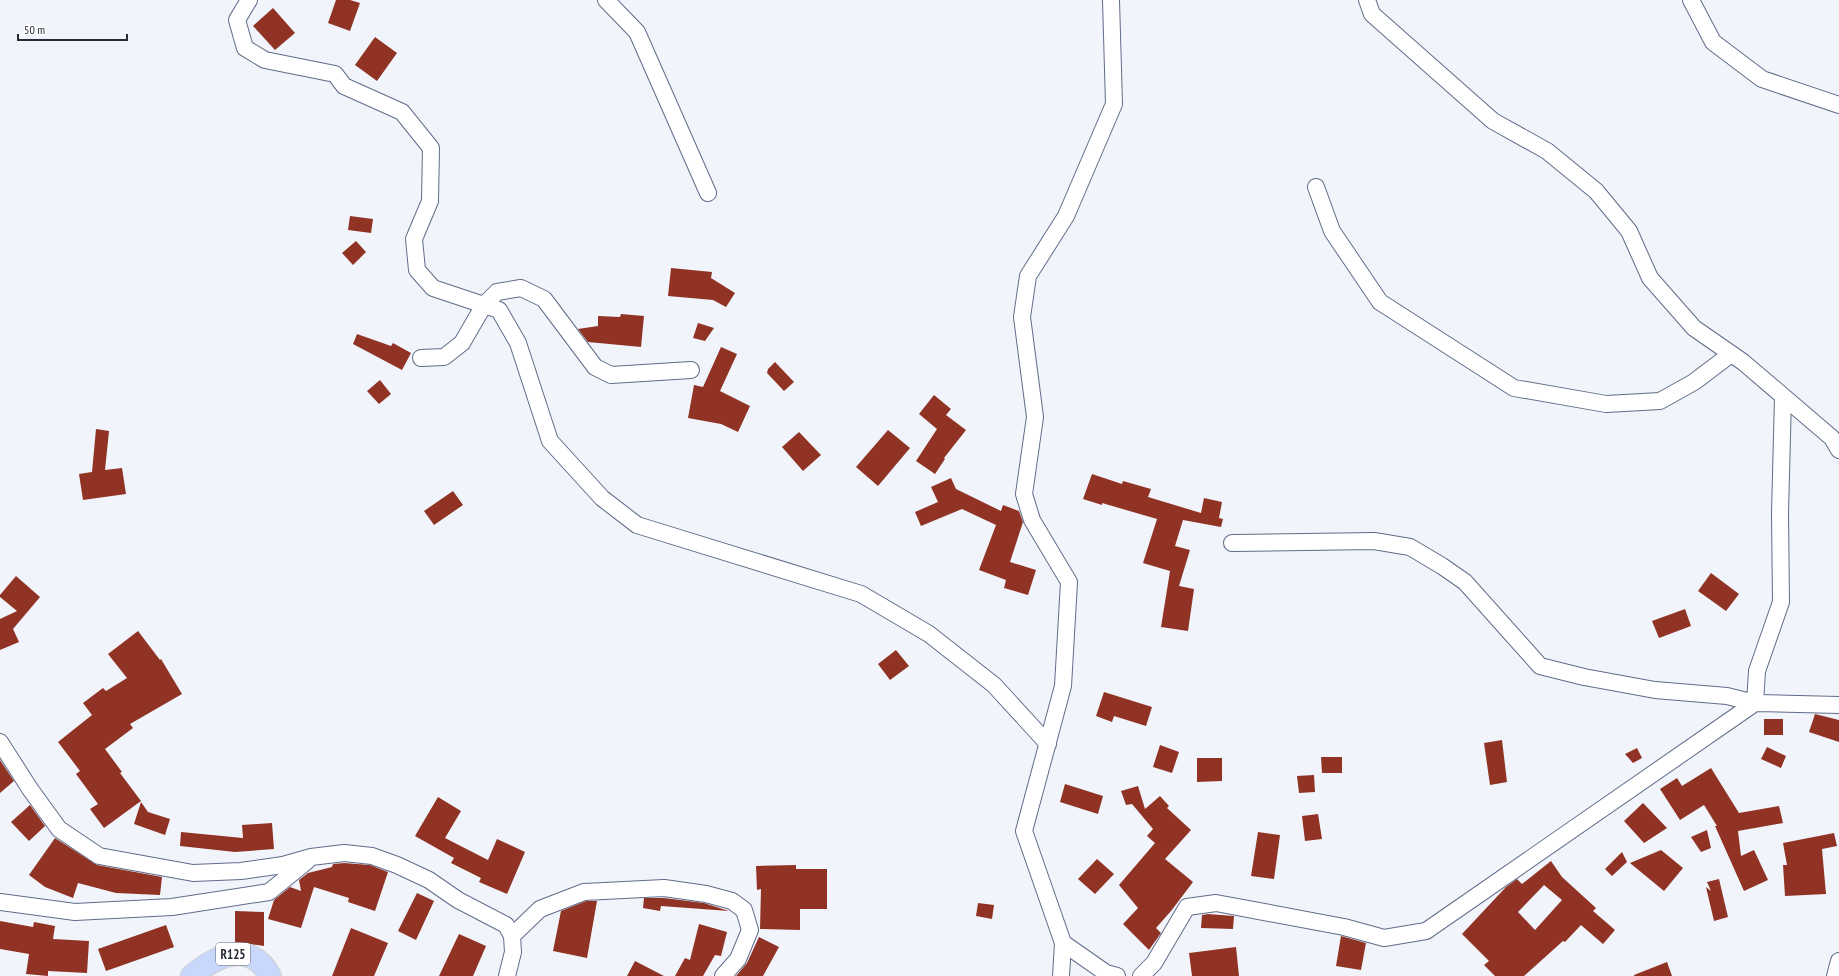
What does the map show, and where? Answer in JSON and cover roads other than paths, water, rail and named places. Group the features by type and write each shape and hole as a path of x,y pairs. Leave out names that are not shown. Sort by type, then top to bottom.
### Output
{"main road":[{"name":"R125","path":"192,976 227,954 244,954 258,960 270,976"}],"street":[{"path":"249,0 237,20 245,48 265,60 335,74 344,86 402,112 431,148 430,201 414,239 417,270 433,288 499,310 518,343 550,441 602,498 637,525 861,594 929,634 994,685 1048,744"},
{"path":"606,0 637,32 708,193"},
{"path":"1061,976 1063,943 1024,831 1063,686 1069,582 1032,520 1024,494 1034,417 1022,317 1028,276 1066,216 1114,104 1111,0"},
{"path":"1367,0 1372,14 1493,121 1547,151 1596,191 1629,231 1650,278 1694,328 1731,354 1832,438 1839,450"},
{"path":"1691,0 1713,42 1762,79 1839,105"},
{"path":"1316,187 1332,231 1380,302 1514,388 1606,404 1660,401 1694,382 1731,354"},
{"path":"421,358 444,357 462,343 484,305 497,292 521,288 544,299 595,367 611,375 691,370"},
{"path":"1755,703 1757,671 1781,602 1780,514 1783,397"},
{"path":"1232,543 1374,541 1410,547 1465,582 1540,666 1584,677 1655,690 1727,696 1755,703 1839,704"},
{"path":"1141,976 1154,963 1187,907 1216,903 1344,927 1384,938 1426,931 1755,703"},
{"path":"0,742 30,789 59,829 99,856 193,873 248,870 283,865 311,857 344,853 372,856 397,865 429,880 458,900 506,925 512,936 513,952 507,976"},
{"path":"0,902 75,912 172,907 269,892 311,857"},
{"path":"512,936 540,909 584,892 664,888 706,894 732,901 744,910 750,930 738,960 723,976"},
{"path":"1063,943 1106,973 1117,976"},
{"path":"1835,976 1839,961"}]}
